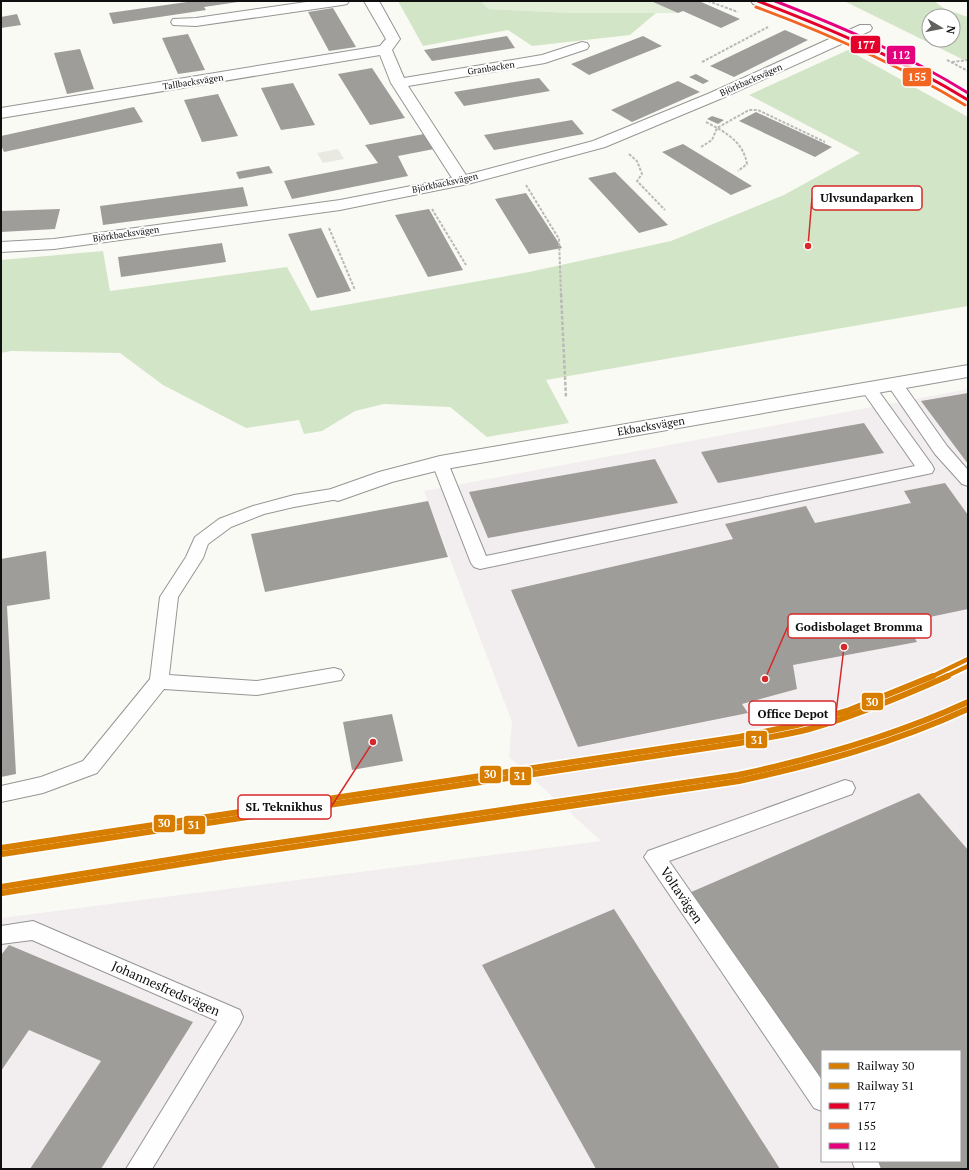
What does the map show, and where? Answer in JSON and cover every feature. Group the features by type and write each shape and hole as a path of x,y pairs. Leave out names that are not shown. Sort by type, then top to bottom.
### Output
{"main road":[{"path":"758,1 849,36 903,61 968,100"},
{"path":"793,1 865,28 921,56 968,82"}],"street":[{"path":"178,22 196,22 342,1"},
{"path":"371,1 373,2 393,40 385,50 399,83 462,181"},
{"name":"Björkbacksvägen","path":"1,247 54,244 340,205 462,181 599,144 632,132 865,28"},
{"name":"Granbacken","path":"399,83 545,59 582,46"},
{"name":"Tallbacksvägen","path":"1,113 385,50"},
{"name":"Ekbacksvägen","path":"338,494 386,477 440,463 968,371"}],"lane":[{"path":"895,384 941,450 968,480"},
{"path":"440,463 480,563 926,469 869,389"},
{"path":"1,794 42,785 90,767 159,681 169,597 194,558 200,541 225,523 259,510 294,501 338,494"},
{"path":"159,681 257,688 334,676"},
{"name":"Voltavägen","path":"821,1099 655,857 845,788"},
{"name":"Johannesfredsvägen","path":"1,935 33,930 232,1018 138,1169"}],"path":[{"path":"708,1 738,12"},
{"path":"702,62 769,27 763,24"},
{"path":"952,62 968,60"},
{"path":"700,147 712,140 717,128 749,110 758,110 825,142"},
{"path":"701,120 737,140 746,155 747,164 738,171"},
{"path":"625,152 637,161 642,174 637,181 665,210"},
{"path":"512,168 526,185 559,239 566,398"},
{"path":"422,189 466,265"},
{"path":"329,228 355,290"}],"shaded area":[{"path":"338,149 344,159 323,163 317,153"},
{"path":"968,389 968,1169 1,1169 1,918 601,841 509,757 512,722 424,491"}],"green space":[{"path":"398,1 481,1 488,9 574,13 656,13 630,35 532,46 508,30 423,46"},
{"path":"481,1 652,1 678,13 574,13 488,9"},
{"path":"844,1 934,1 944,8 921,8 921,39"},
{"path":"961,15 968,17 968,62 940,48 961,48"},
{"path":"848,50 968,117 968,306 546,380 569,423 487,437 450,407 384,404 355,411 322,431 304,434 299,420 246,428 163,385 120,353 11,351 1,353 1,260 103,251 110,291 287,267 311,311 529,272 671,241 784,195 860,153 749,95"}],"building":[{"path":"194,1 238,2 204,7 206,10 113,24 109,13"},
{"path":"651,1 699,1 740,19 721,28 683,11 678,13"},
{"path":"333,8 356,47 329,51 308,12"},
{"path":"17,14 21,25 1,28 1,17"},
{"path":"785,30 808,40 734,77 710,66"},
{"path":"188,34 205,70 178,74 162,38"},
{"path":"507,36 515,48 432,61 424,50"},
{"path":"643,36 662,46 589,75 571,64"},
{"path":"80,49 94,89 67,94 54,53"},
{"path":"372,68 405,118 370,125 338,74"},
{"path":"696,74 709,81 703,84 689,77"},
{"path":"539,78 550,91 464,106 454,92"},
{"path":"678,81 700,92 632,122 611,110"},
{"path":"293,83 315,125 281,130 261,88"},
{"path":"218,94 238,136 202,142 184,100"},
{"path":"134,107 143,122 4,152 1,145 1,136"},
{"path":"756,112 832,147 815,157 739,121"},
{"path":"712,116 724,120 718,124 707,119"},
{"path":"572,120 584,134 494,150 484,135"},
{"path":"424,134 434,149 398,156 408,176 292,199 284,181 378,163 365,145"},
{"path":"683,144 752,186 731,195 662,152"},
{"path":"269,166 273,173 239,179 236,172"},
{"path":"615,172 668,225 639,233 588,178"},
{"path":"243,187 248,206 103,225 100,206"},
{"path":"526,193 562,248 529,254 495,199"},
{"path":"60,209 55,229 1,232 1,211"},
{"path":"429,209 463,270 428,277 395,215"},
{"path":"321,228 351,291 317,298 288,234"},
{"path":"222,243 226,262 121,277 118,257"},
{"path":"968,393 968,464 921,401"},
{"path":"864,423 884,453 718,483 701,452"},
{"path":"655,459 678,503 488,538 469,492"},
{"path":"945,483 968,515 968,609 906,622 917,642 793,665 797,689 742,704 748,713 578,747 511,590 733,539 725,524 806,506 815,523 911,503 904,491"},
{"path":"428,501 448,557 265,592 251,534"},
{"path":"46,551 50,599 7,606 16,774 1,777 1,559"},
{"path":"392,714 403,761 352,770 343,722"},
{"path":"919,793 968,850 968,1169 879,1169 874,1162 961,1162 961,1050 821,1050 821,1086 689,893"},
{"path":"614,909 780,1169 596,1169 482,965"},
{"path":"9,945 193,1022 101,1169 30,1169 101,1061 29,1030 1,1071 1,955"}],"rail line":[{"name":"30","path":"1,848 739,737 797,725 847,711 909,687 968,659"},
{"name":"31","path":"2,854 740,743 783,735 830,723 870,709 910,693 968,666"},
{"name":"30","path":"1,887 224,851 738,775 797,762 856,746 913,726 968,702"},
{"name":"31","path":"2,893 225,857 739,781 827,761 885,743 940,722 968,709"}],"transit line":[{"name":"177","path":"758,1 839,33 892,57 968,100"},
{"name":"112","path":"775,1 825,20 898,53 968,93"},
{"name":"155","path":"756,7 863,50 915,76 965,105"}],"place":[{"name":"Ulvsundaparken","path":"808,246"},
{"name":"Office Depot","path":"844,647"},
{"name":"Godisbolaget Bromma","path":"765,679"},
{"name":"SL Teknikhus","path":"373,742"}]}
